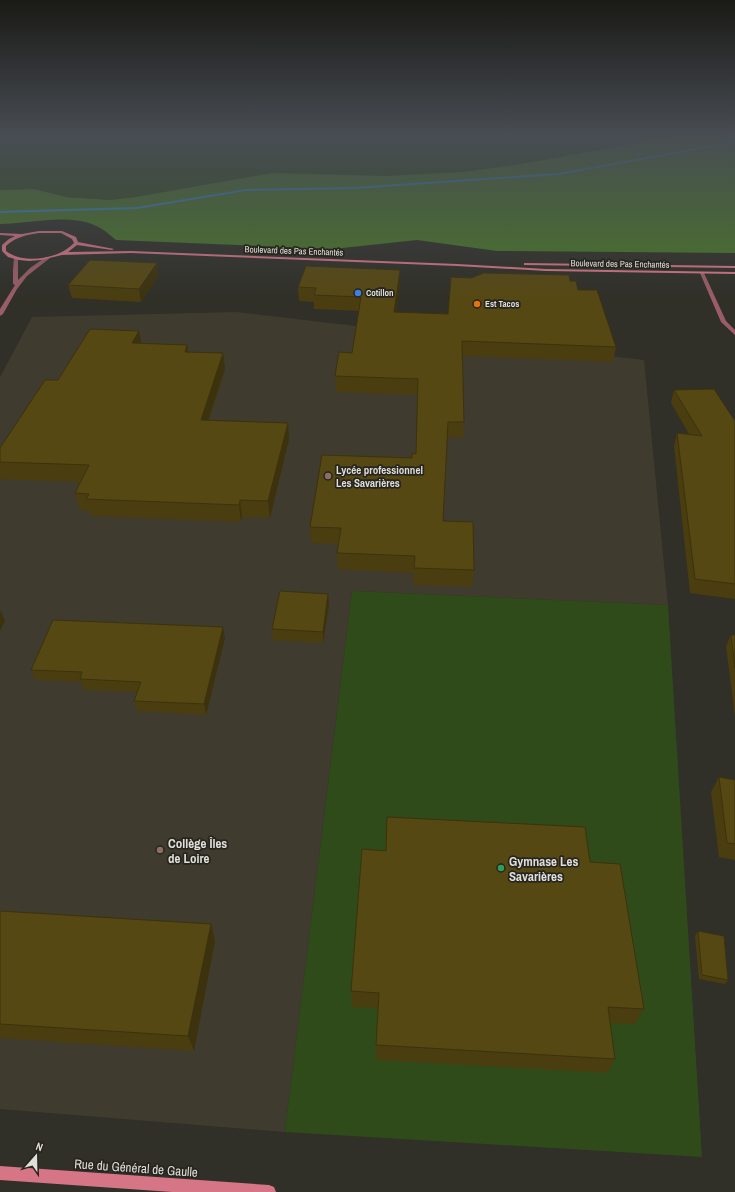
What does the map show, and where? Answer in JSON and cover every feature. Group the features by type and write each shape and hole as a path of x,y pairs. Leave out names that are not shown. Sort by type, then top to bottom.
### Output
{"main road":[{"path":"0,234 23,235 42,232 60,232 72,236 76,240 76,243 72,249 63,254 48,258 30,260 16,258 4,253 2,245 23,235"},
{"name":"Boulevard des Pas Enchantés","path":"76,243 130,252"},
{"name":"Boulevard des Pas Enchantés","path":"63,254 130,252 546,270 735,273"},
{"name":"Boulevard des Pas Enchantés","path":"457,265 545,264 735,267"},
{"name":"Rue du Général de Gaulle","path":"0,1173 192,1189 270,1192"}],"street":[{"path":"16,258 16,284"},
{"path":"0,314 16,284 39,263 48,258"},
{"path":"702,273 724,322 735,332"}],"shaded area":[{"path":"237,312 644,360 668,605 352,591 285,1132 0,1109 0,377 32,317"}],"green space":[{"path":"0,190 37,190 66,197 110,200 178,190 735,190 735,253 497,251 417,240 333,249 116,240 104,230 91,224 65,220 0,224"},
{"path":"37,190 229,190 110,200 66,197"},
{"name":"Gymnase Les Savarières","path":"352,591 668,605 702,1157 285,1132"}],"building":[{"path":"90,260 157,263 139,289 68,285"},
{"path":"306,266 400,270 394,312 448,314 451,277 471,278 484,273 569,275 570,281 576,281 578,290 597,290 616,347 462,341 464,422 448,422 443,521 473,522 474,570 414,568 415,556 337,553 341,528 310,527 322,455 412,458 412,453 416,454 418,379 335,376 339,352 352,353 361,297 314,295 316,288 298,287"},
{"path":"90,329 139,331 132,343 187,345 185,352 223,353 201,420 288,423 268,501 240,500 239,505 86,499 89,494 75,493 89,465 0,462 0,448 45,380 58,380"},
{"path":"714,389 735,421 735,584 695,579 677,433 702,436 674,390"},
{"path":"280,591 328,594 323,632 272,629"},
{"path":"53,620 223,627 204,704 134,701 141,682 80,679 82,672 31,670"},
{"path":"731,635 735,635 735,668"},
{"path":"719,777 735,780 735,844 727,843"},
{"path":"387,817 585,827 590,862 620,864 644,1009 608,1007 615,1059 376,1045 379,993 351,991 362,849 386,851"},
{"path":"0,911 211,924 188,1036 0,1024"},
{"path":"698,931 724,936 728,980 702,975"}],"waterway":[{"path":"0,212 137,208 246,190 266,190"}],"place":[{"name":"Cotillon","path":"358,293"},
{"name":"Est Tacos","path":"477,304"},
{"name":"Lycée professionnel Les Savarières","path":"328,476"},
{"name":"Collège Îles de Loire","path":"160,850"},
{"name":"Gymnase Les Savarières","path":"501,868"}]}
